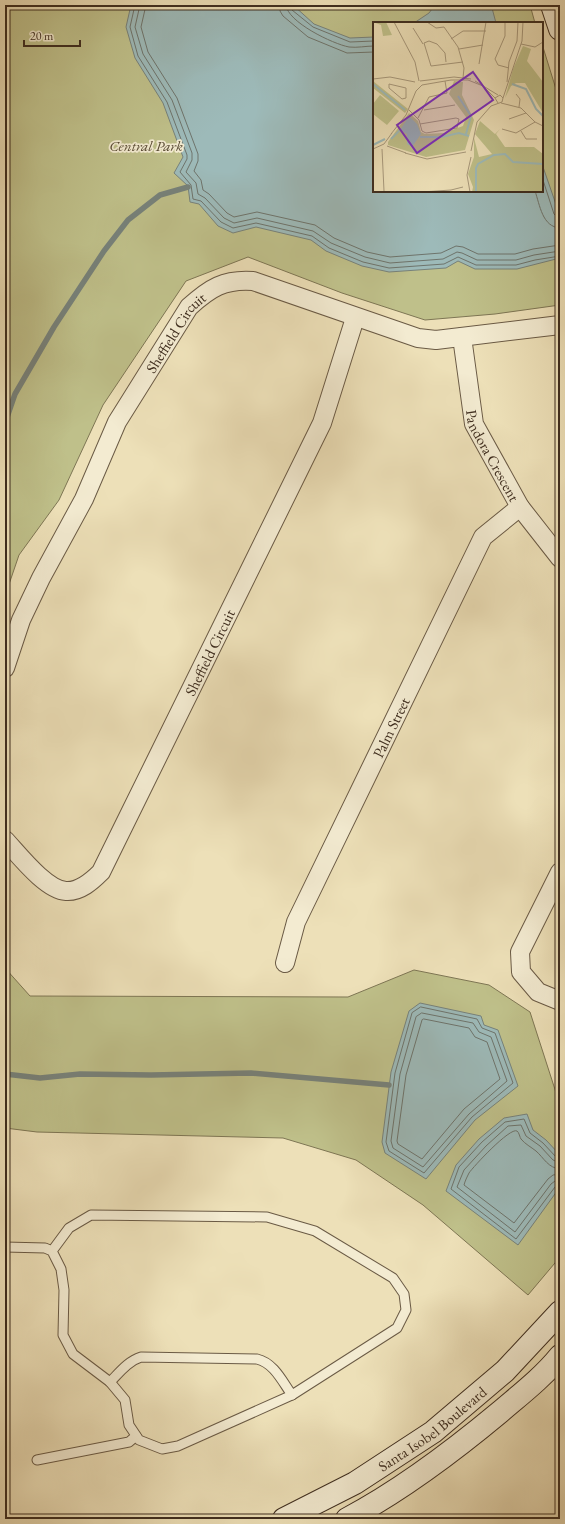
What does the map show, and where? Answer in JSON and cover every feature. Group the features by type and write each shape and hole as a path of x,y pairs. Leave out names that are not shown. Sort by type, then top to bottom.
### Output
{"street":[{"path":"552,5 560,28"},
{"name":"Sheffield Circuit","path":"5,668 22,620 41,578 84,499 117,422 189,307 203,294 220,284 238,280 253,281 355,318 418,338 436,340 560,324"},
{"name":"Sheffield Circuit","path":"5,840 44,880 55,887 66,891 78,889 90,882 101,872 319,430 327,410 355,318"},
{"name":"Pandora Crescent","path":"462,337 474,424 520,507 560,558"},
{"name":"Palm Street","path":"285,963 296,922 483,537 520,507"},
{"path":"560,872 520,952 521,972 538,992 560,1001"},
{"name":"Santa Isobel Boulevard","path":"284,1519 355,1483 433,1432 505,1371 559,1316"},
{"name":"Santa Isobel Boulevard","path":"347,1519 381,1501 462,1444 544,1374 560,1356"}],"lane":[{"path":"5,1247 45,1248 52,1251 61,1269 64,1290 64,1335 73,1354 110,1382 125,1400 129,1425 139,1440 162,1449 178,1446 292,1395 397,1328 406,1310 404,1294 393,1278 314,1231 266,1218 91,1215 69,1228 52,1251"},
{"path":"110,1382 128,1363 141,1357 257,1359 265,1361 272,1366 292,1395"},
{"path":"37,1460 129,1442 136,1436"}],"green space":[{"name":"Central Park","path":"5,5 530,5 535,22 373,22 373,192 543,192 543,47 560,102 560,305 495,314 425,320 342,293 248,257 186,281 103,405 59,500 19,555 5,596"},
{"path":"5,968 30,996 348,997 414,970 489,985 530,1012 560,1105 560,1257 528,1295 423,1205 356,1160 283,1138 37,1132 5,1128"}],"water":[{"path":"131,5 293,5 314,24 350,38 373,37 373,192 543,192 543,167 560,216 560,258 517,269 475,269 458,261 446,268 389,272 362,266 326,251 311,240 256,227 233,233 218,226 199,204 190,202 188,186 174,173 183,157 163,103 135,58 126,27"},
{"path":"435,5 486,5 492,8 496,22 416,22 429,13"},
{"path":"420,1003 481,1016 484,1025 498,1030 518,1086 475,1120 426,1179 385,1153 382,1142 391,1072 409,1011"},
{"path":"527,1114 533,1130 546,1140 560,1155 560,1187 518,1245 446,1191 456,1165 479,1139 504,1118"}],"waterway":[{"path":"5,423 15,394 54,327 104,251 128,220 160,195 188,187"},
{"path":"5,1074 40,1078 80,1074 151,1075 251,1073 389,1085"}]}
